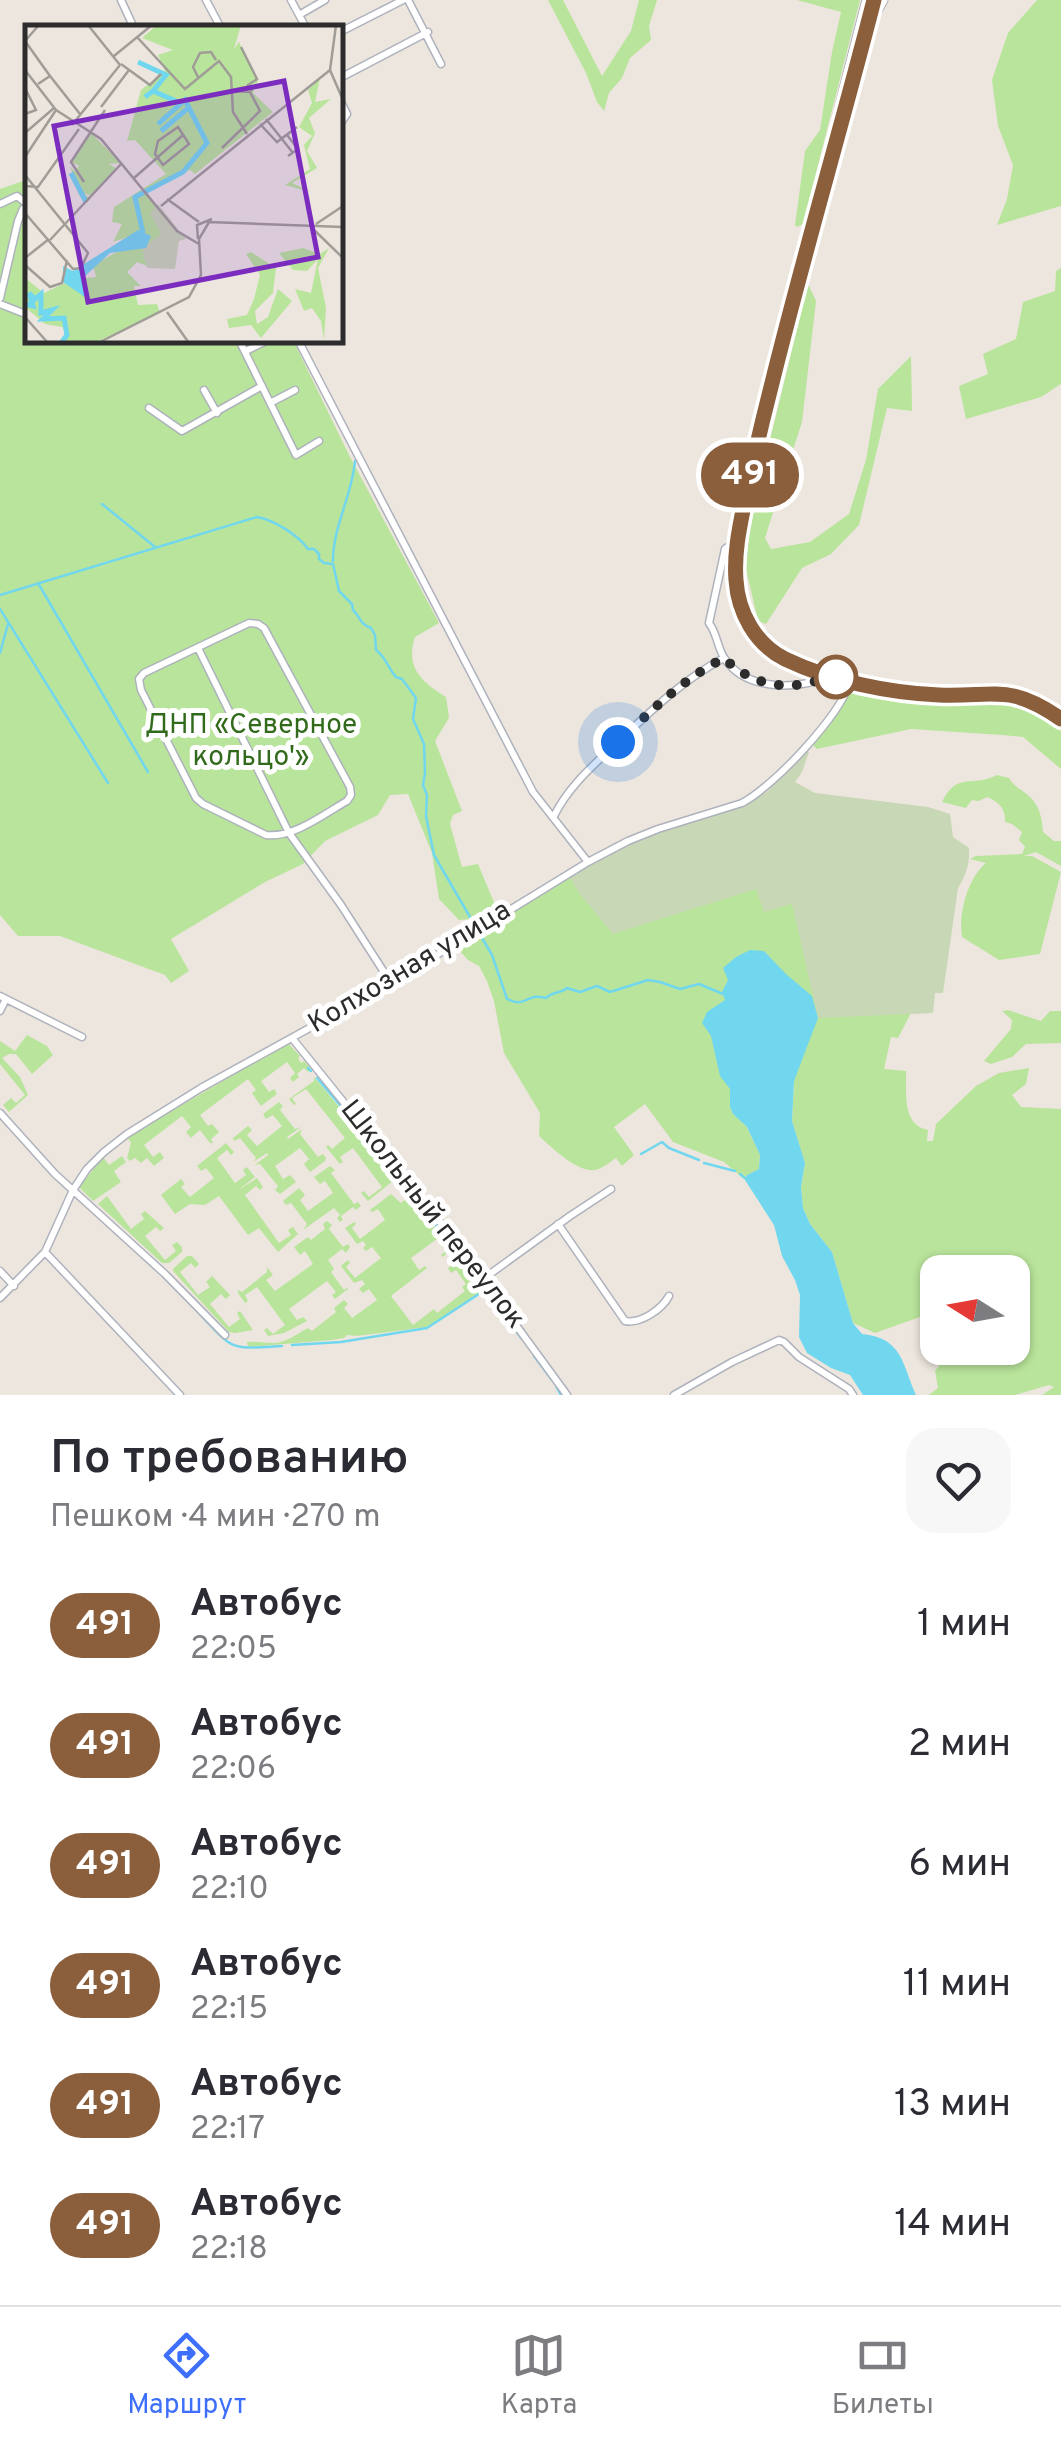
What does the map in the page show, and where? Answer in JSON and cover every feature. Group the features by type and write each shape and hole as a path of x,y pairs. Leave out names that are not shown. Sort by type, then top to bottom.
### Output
{"main road":[{"path":"810,232 867,27 883,0"},
{"path":"867,3 867,27"},
{"path":"867,3 756,446 737,540 738,596 751,630 782,658 829,675 894,690 939,695 1005,693 1036,702 1061,719"}],"street":[{"path":"121,0 133,25"},
{"path":"206,0 219,25"},
{"path":"291,0 305,25"},
{"path":"300,15 325,0"},
{"path":"342,31 405,0 442,64"},
{"path":"342,77 426,33"},
{"path":"0,204 17,196 25,204"},
{"path":"25,208 18,220 0,301 25,314"},
{"path":"240,342 296,455 320,441"},
{"path":"246,352 264,342"},
{"path":"299,342 534,792 588,862"},
{"path":"149,408 182,431 262,386"},
{"path":"204,390 217,413"},
{"path":"270,402 295,390"},
{"path":"737,540 725,549 709,623 717,633 724,658 755,681 778,685 809,683 829,675"},
{"path":"249,623 264,628 351,795 347,801 289,832 266,835 196,798 141,690 144,672 249,623"},
{"path":"198,648 289,832 341,904 390,984"},
{"path":"554,816 562,799 592,766 669,694 698,671 724,658"},
{"name":"Колхозная улица","path":"0,1298 45,1252 73,1190 88,1170 127,1134 201,1088 390,984 628,840 742,803 766,789 839,704 850,681"},
{"path":"0,1011 3,997 82,1038"},
{"name":"Школьный переулок","path":"292,1038 483,1279 568,1395"},
{"path":"0,1114 73,1190 226,1334"},
{"path":"483,1279 611,1189"},
{"path":"558,1224 626,1320 640,1320 666,1304 670,1296"},
{"path":"45,1252 180,1395"},
{"path":"0,1271 14,1286"},
{"path":"674,1395 779,1340 851,1392"}],"green space":[{"path":"548,0 563,0 602,76 631,31 639,0 657,0 649,26 651,40 630,58 622,78 609,93 604,111 597,102"},
{"path":"797,0 860,0 803,224 797,227 805,151 820,130 841,12"},
{"path":"1037,0 1061,0 1061,206 997,225 1013,165 998,126 992,80 1008,33"},
{"name":"ДНП «Северное кольцо'»","path":"23,181 25,185 25,342 294,342 439,623 415,637 412,657 423,680 446,697 449,718 435,741 462,811 453,815 450,824 462,867 478,864 496,907 482,918 459,920 439,899 432,853 408,794 390,795 378,815 325,841 303,864 265,882 171,939 189,971 171,983 165,975 60,936 18,936 0,915 0,189"},
{"path":"1061,268 1061,384 1041,397 966,419 959,386 988,374 983,354 1016,339 1023,302 1055,291 1056,271"},
{"path":"808,284 816,301 802,422 765,538 771,549 810,542 849,514 866,460 878,389 911,356 912,411 887,408 859,525 831,554 802,568 766,624 758,621 746,569 750,522"},
{"path":"859,690 932,702 1003,699 1038,711 1061,731 1061,769 1023,737 1002,735 911,729 817,749 811,743 849,694"},
{"path":"806,750 809,752 795,782 815,793 928,807 950,814 953,837 969,848 967,869 958,888 943,993 935,993 933,1013 818,1018 792,904 764,912 756,889 613,934 569,876 660,831 747,804 768,791"},
{"path":"997,775 1009,778 1030,797 1040,813 1043,832 1054,841 1061,841 1061,866 1036,852 1024,856 1032,856 1061,872 1040,954 999,960 962,937 966,897 986,863 970,859 1022,854 1022,832 1005,822 1001,806 987,797 972,800 966,808 942,802 959,783"},
{"path":"760,797 911,1013 898,1038 891,1037 884,1069 906,1071 909,1114 919,1127 928,1130 927,1141 933,1141 936,1124 976,1086 999,1073 1029,1068 1026,1084 1012,1095 1021,1107 1061,1109 1061,1395 1042,1395 1054,1387 1049,1385 1015,1395 929,1395 938,1388 935,1371 940,1365 1030,1365 1030,1255 920,1255 920,1317 875,1333 853,1323 832,1252 803,1208 805,1163 792,1121 794,1081 730,1090 733,1114 747,1127 760,1155 759,1169 745,1180 724,1162 673,1142 645,1104 614,1127 634,1155 622,1166 616,1158 598,1169 581,1168 539,1136 540,1113 504,1053 487,981 479,966 458,949 569,876 660,831"},
{"path":"1002,1011 1041,1021 1050,1011 1061,1011 1061,1043 1026,1044 1012,1057 991,1064 984,1061 1011,1029 1012,1020"},
{"path":"27,1035 47,1046 53,1055 32,1074 16,1054 2,1058 20,1077 28,1095 9,1112 3,1105 11,1098 16,1103 25,1095 0,1064 0,1041 15,1051"},
{"path":"288,1043 301,1063 304,1061 311,1069 308,1072 304,1068 293,1082 290,1078 295,1073 287,1062 261,1081 269,1092 274,1089 277,1094 261,1106 248,1079 200,1115 219,1132 211,1139 213,1143 200,1130 191,1138 186,1132 191,1127 182,1116 144,1145 153,1157 160,1152 164,1158 154,1166 147,1158 141,1163 127,1158 131,1143 127,1137"},
{"path":"314,1077 398,1177 368,1201 361,1193 364,1191 369,1197 382,1187 353,1148 340,1157 340,1164 326,1147 332,1149 345,1138 306,1089 292,1098 296,1104 289,1099 314,1081"},
{"path":"279,1102 283,1106 280,1110 295,1129 301,1127 288,1139 302,1129 300,1134 318,1157 323,1154 326,1158 310,1172 304,1164 309,1159 300,1148 275,1166 283,1179 290,1175 296,1182 280,1194 260,1164 255,1165 267,1153 253,1162 256,1158 240,1138 233,1138 248,1126 252,1130 247,1135 257,1146 282,1126 273,1115 266,1119 263,1114"},
{"path":"226,1143 234,1152 231,1155 227,1150 217,1158 235,1183 246,1175 243,1170 247,1167 255,1177 237,1191 257,1178 263,1187 260,1190 256,1186 245,1195 279,1243 291,1235 288,1230 293,1227 298,1234 278,1252 259,1228 248,1235 219,1196 205,1205 190,1204 175,1214 161,1195 181,1179 185,1184 181,1187 190,1197 214,1178 206,1168 201,1171 197,1166"},
{"path":"122,1156 126,1162 114,1171 121,1182 93,1201 79,1187 103,1157 109,1165"},
{"path":"330,1166 354,1204 358,1202 361,1206 341,1216 340,1222 334,1208 303,1230 307,1224 291,1203 286,1205 283,1201 299,1188 305,1195 300,1200 308,1211 333,1193 325,1181 320,1184 314,1177"},
{"path":"403,1184 451,1249 443,1257 446,1251 437,1239 411,1258 419,1270 427,1268 391,1296 413,1325 434,1309 437,1313 465,1291 462,1287 466,1284 456,1270 451,1273 448,1268 460,1259 483,1290 427,1327 248,1347 247,1342 278,1343 308,1328 312,1331 336,1312 334,1308 344,1300 348,1304 344,1308 352,1318 377,1300 369,1289 363,1293 359,1289 365,1284 362,1280 354,1283 341,1266 348,1260 346,1267 355,1278 381,1258 372,1247 366,1251 363,1241 357,1244 345,1228 354,1222 352,1228 360,1239 385,1220 378,1209 370,1210 391,1194 401,1203 406,1199 398,1188"},
{"path":"107,1196 131,1229 144,1219 141,1214 145,1211 164,1228 160,1231 156,1227 145,1236 165,1260 176,1251 172,1245 177,1242 182,1252 169,1263 162,1263 98,1204"},
{"path":"327,1221 343,1247 350,1247 346,1253 342,1249 328,1260 334,1269 331,1272 344,1290 348,1289 335,1299 332,1295 336,1292 327,1281 289,1309 297,1320 303,1317 307,1321 268,1336 264,1330 267,1328 273,1334 285,1325 257,1287 245,1295 245,1303 238,1290 242,1292 267,1272 267,1267 273,1275 266,1280 275,1291 313,1264 305,1251 300,1255 294,1247 325,1229 323,1224"},
{"path":"187,1256 199,1264 195,1268 191,1263 180,1272 198,1295 210,1287 206,1282 212,1276 230,1295 226,1299 221,1294 210,1304 229,1327 240,1319 240,1311 253,1330 229,1332 173,1271"}],"water":[{"path":"750,950 764,951 812,996 818,1018 794,1081 792,1121 805,1163 803,1208 832,1252 853,1323 862,1334 876,1336 893,1347 904,1363 916,1395 863,1395 850,1375 807,1353 799,1337 800,1295 795,1280 782,1256 774,1225 745,1180 759,1169 760,1155 747,1127 733,1114 730,1089 720,1076 711,1036 702,1023 707,1012 725,1000 722,992 728,980 723,968"}],"waterway":[{"path":"333,561 355,461"},
{"path":"102,504 155,547"},
{"path":"0,595 257,517 278,525 308,549 314,549 324,563 333,564 339,591 362,623 371,628 376,650 416,698 413,719 424,744 423,785 434,855 492,955 507,999 519,1002 546,998 567,988 580,992 597,986 610,992 648,980 680,989 699,984 723,994"},
{"path":"38,583 148,772"},
{"path":"0,609 108,783"},
{"path":"0,653 8,624"},
{"path":"308,1068 311,1071"},
{"path":"317,1078 384,1157"},
{"path":"641,1154 662,1142 699,1160"},
{"path":"704,1163 735,1171"},
{"path":"740,1174 745,1178"},
{"path":"403,1181 454,1250"},
{"path":"461,1258 474,1277"},
{"path":"478,1282 487,1293"},
{"path":"292,1345 341,1342 427,1328 485,1290"},
{"path":"490,1298 522,1339"},
{"path":"200,1314 235,1345 282,1346"},
{"path":"534,1356 552,1380"},
{"path":"556,1386 561,1395"}],"bus line":[{"name":"491","path":"874,0 810,232 753,461 737,540 735,577 742,612 751,630 782,658 821,673 929,694 1021,696 1061,719"}],"route":[{"path":"618,742 698,671 724,658 755,681 778,685 836,677"}]}
